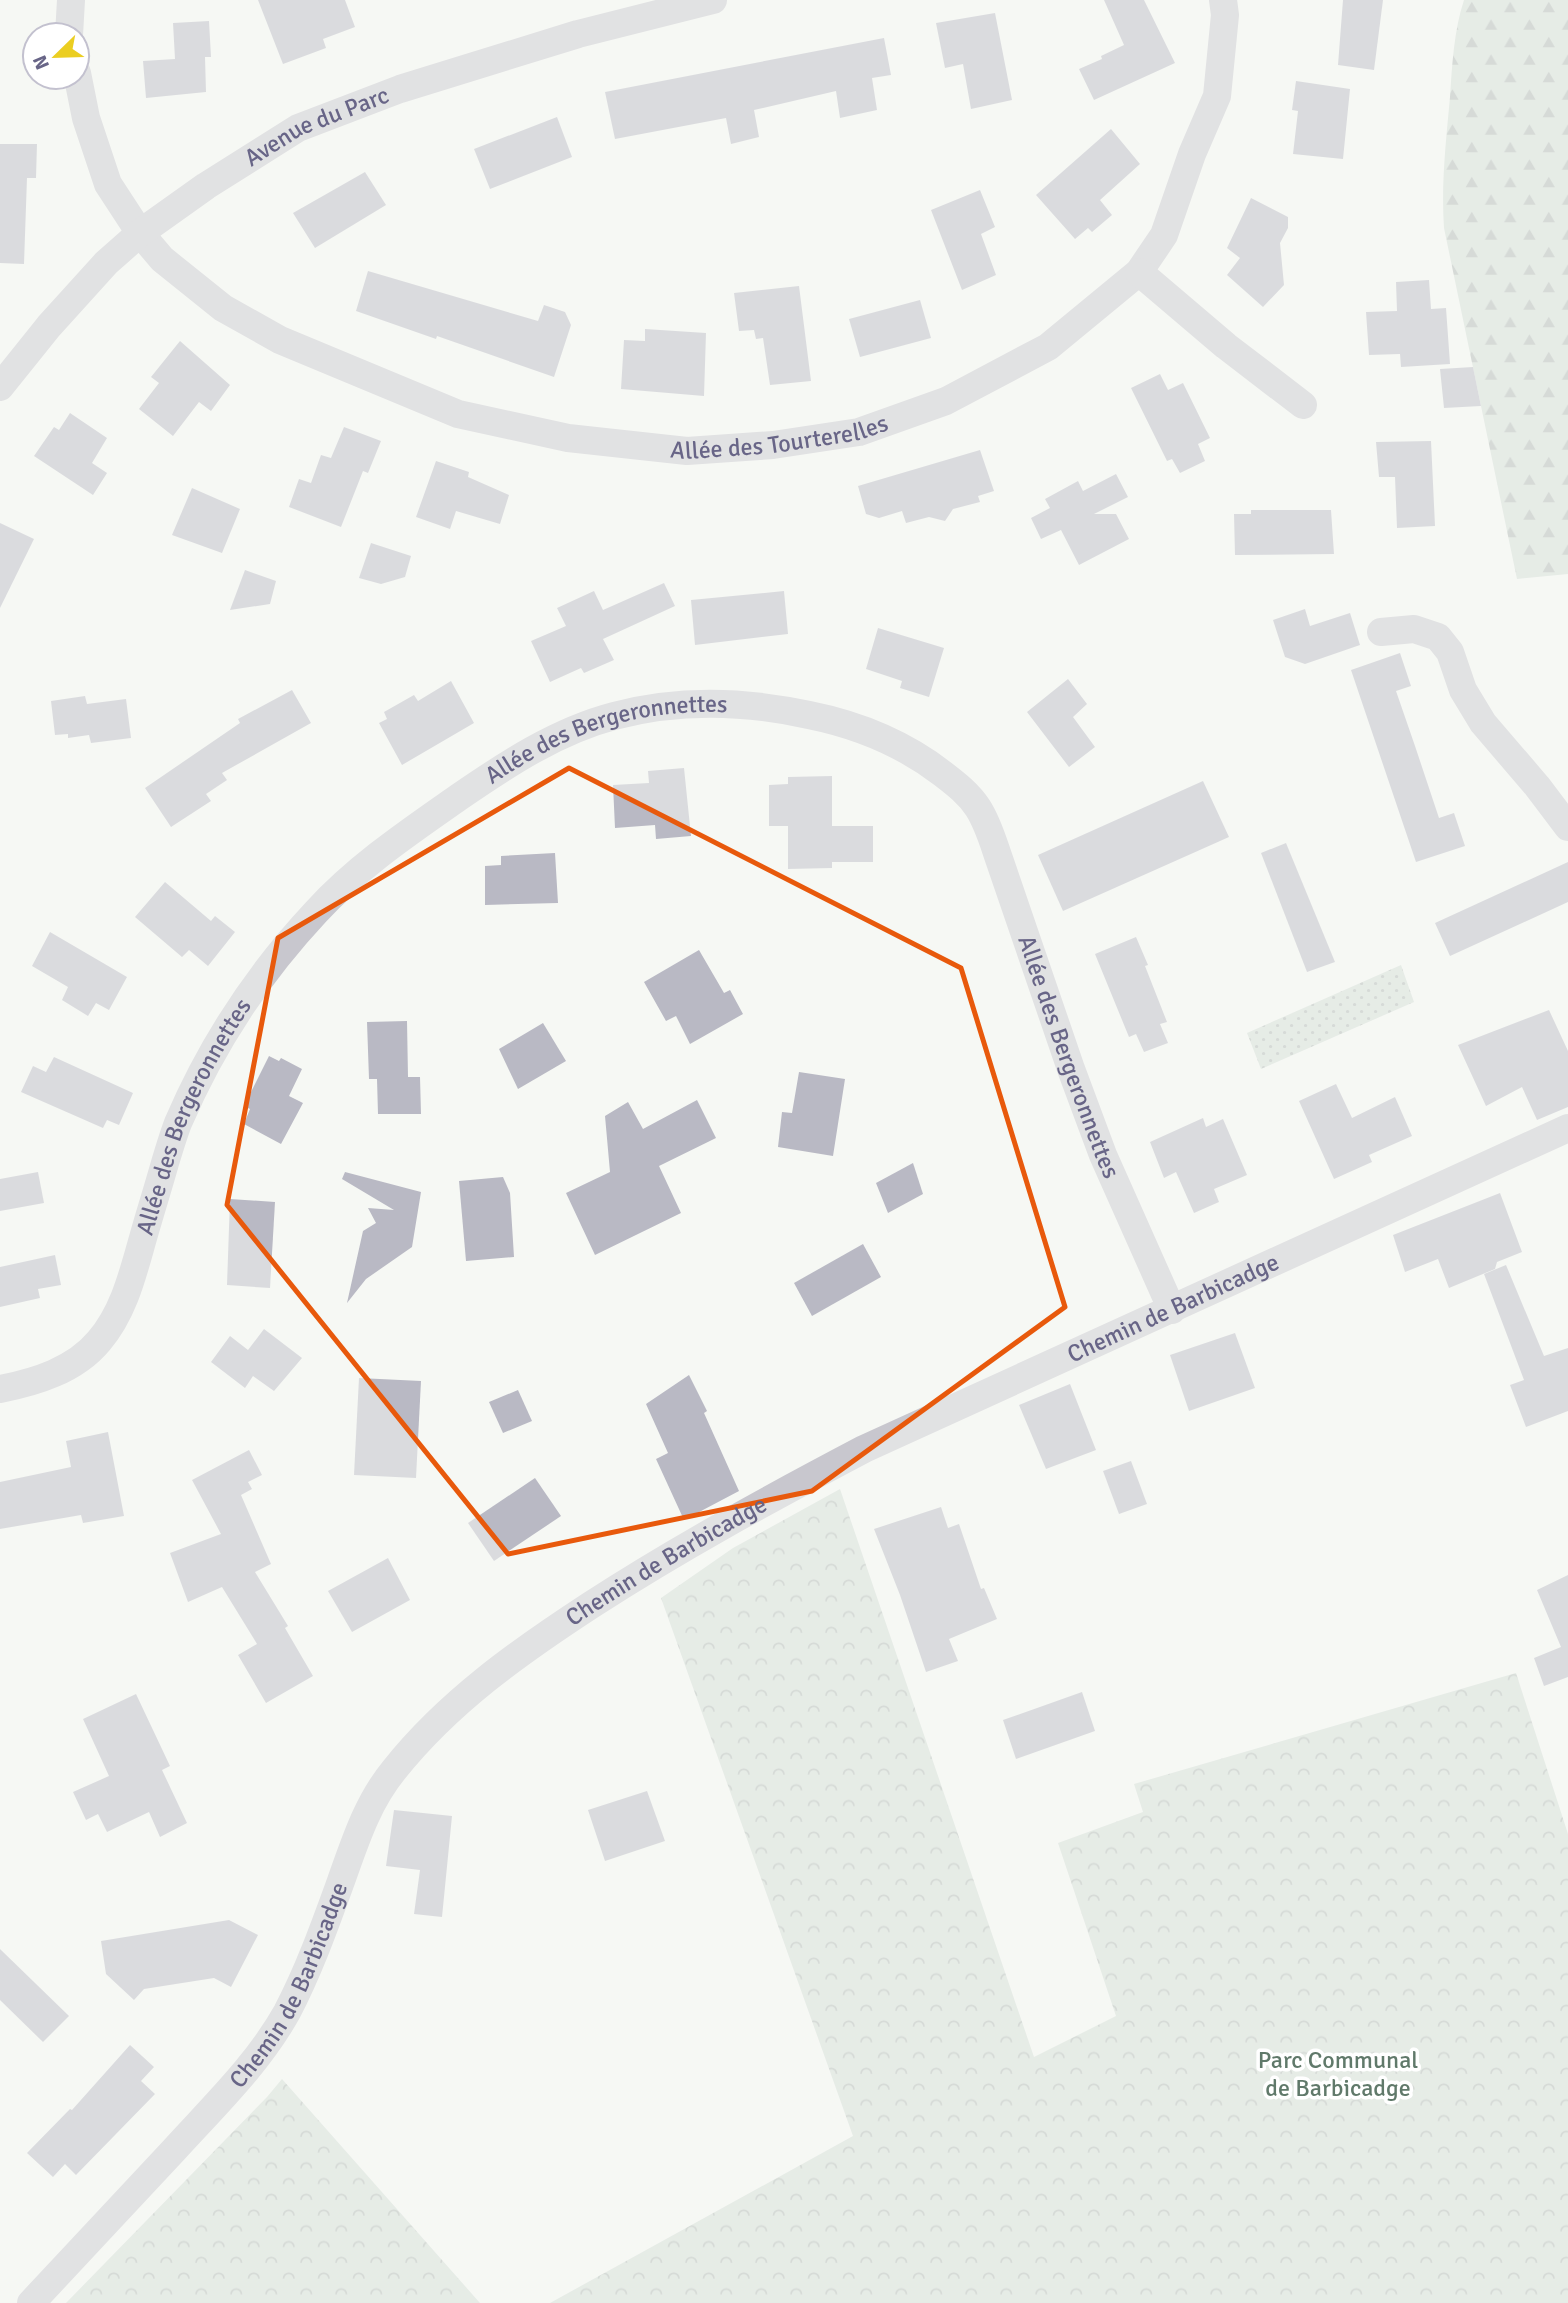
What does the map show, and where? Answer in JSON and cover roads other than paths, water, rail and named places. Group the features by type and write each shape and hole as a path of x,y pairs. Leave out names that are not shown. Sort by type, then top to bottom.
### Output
{"street":[{"path":"70,21 71,0"},
{"name":"Avenue du Parc","path":"0,387 73,299 106,263 140,233 206,186 298,128 400,89 578,34 713,0"},
{"name":"Allée des Tourterelles","path":"81,91 86,118 108,184 140,233 162,259 223,308 280,340 458,414 568,438 687,451 773,445 859,432 946,401 1048,347 1139,272 1164,235 1192,154 1217,96 1225,15 1223,0"},
{"path":"1139,272 1226,346 1303,405"},
{"path":"1381,632 1414,629 1438,636 1450,652 1463,690 1483,723 1568,827"},
{"name":"Allée des Bergeronnettes","path":"0,1389 44,1378 66,1367 97,1343 107,1331 127,1290 177,1125 218,1043 260,978 317,911 368,864 406,834 496,771 547,742 582,726 614,716 697,703 799,712 832,719 869,732 928,762 966,793 978,808 986,823 1103,1155 1172,1310"},
{"name":"Chemin de Barbicadge","path":"31,2303 243,2076 286,2012 316,1948 361,1824 371,1804 391,1773 415,1745 503,1664 639,1574 770,1498 864,1449 1568,1128"}],"park label":[{"name":"Parc Communal de Barbicadge","path":"1338,2074"}]}
